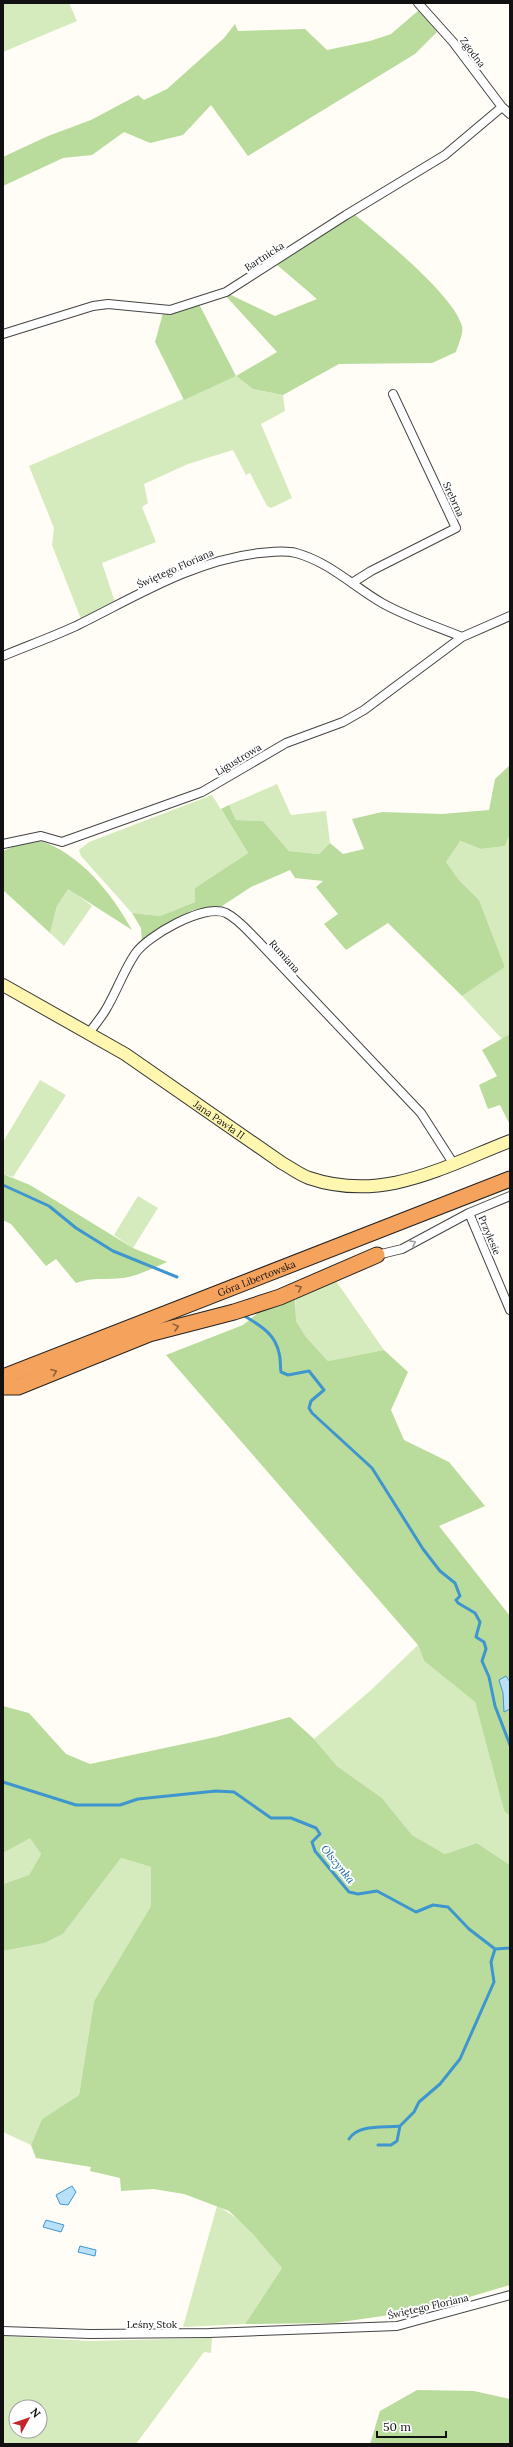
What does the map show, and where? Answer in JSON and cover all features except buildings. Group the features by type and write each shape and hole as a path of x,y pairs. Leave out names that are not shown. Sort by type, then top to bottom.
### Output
{"highway":[{"name":"Góra Libertowska","path":"3,1377 510,1179"},
{"path":"10,1387 149,1334 234,1312 280,1297 377,1255"}],"street":[{"name":"Zgodna","path":"418,3 453,42 502,107 510,114"},
{"name":"Bartnicka","path":"3,334 94,306 108,304 170,310 226,292 346,215 445,155 502,107"},
{"name":"Srebrna","path":"352,583 371,571 456,528 393,394"},
{"name":"Świętego Floriana","path":"3,656 75,626 210,563 226,558 273,552 296,553 319,562 381,603 419,621 462,637"},
{"path":"462,637 510,616"},
{"name":"Ligustrowa","path":"3,844 41,836 62,842 202,792 286,743 343,722 364,710 462,637"},
{"name":"Rumiana","path":"88,1033 105,1011 135,953 163,931 196,914 211,911 225,913 256,939 421,1113 449,1153 453,1163"},
{"name":"Jana Pawła II","path":"3,985 158,1075 282,1163 308,1178 348,1187 381,1187 407,1180 453,1163"},
{"path":"453,1163 510,1141"},
{"path":"377,1255 402,1249 469,1213 510,1196"},
{"name":"Przylesie","path":"469,1213 510,1310"},
{"name":"Świętego Floriana","path":"300,2330 397,2326 510,2295"},
{"name":"Leśny Stok","path":"3,2331 174,2334 300,2330"}],"green space":[{"path":"3,3 69,3 77,21 3,52"},
{"path":"419,10 437,32 415,54 248,156 211,105 183,135 150,143 124,132 92,155 63,158 3,186 3,157 48,136 91,120 138,95 144,100 167,89 224,38 235,24 238,31 305,29 327,50 370,41 391,34"},
{"path":"354,214 431,282 456,313 462,326 462,335 456,352 432,363 339,364 283,395 253,389 236,376 277,352 225,295 229,294 275,316 317,299 276,264"},
{"path":"199,304 236,376 184,400 155,342 163,313 179,312"},
{"path":"236,376 253,389 283,395 285,411 261,424 292,498 271,508 267,506 250,473 246,475 233,450 188,464 144,484 148,503 142,507 156,542 102,563 115,602 81,619 52,545 54,528 29,466"},
{"path":"510,765 510,834 505,846 481,849 460,841 446,862 459,880 479,900 505,967 462,996 388,923 346,950 324,924 338,914 316,887 323,881 295,878 290,870 251,887 222,906 193,910 178,917 142,943 141,928 132,913 160,916 195,902 195,888 248,853 221,809 229,805 236,820 263,821 289,851 319,854 330,843 343,854 364,849 352,819 382,812 442,814 489,810 495,779"},
{"path":"277,784 291,815 326,811 330,843 319,854 289,851 263,821 236,820 229,805"},
{"path":"212,795 248,853 195,888 195,902 160,916 132,913 81,856 79,850 89,842"},
{"path":"510,834 510,1034 502,1039 462,996 505,967 479,900 459,880 446,862 459,841 481,849 505,846"},
{"path":"40,841 55,847 68,855 94,876 115,903 132,930 68,889 57,906 50,933 3,890 3,851 17,845"},
{"path":"68,888 92,906 64,946 50,933 57,906"},
{"path":"510,1034 510,1125 500,1105 488,1109 479,1085 497,1076 482,1050"},
{"path":"40,1080 66,1095 13,1177 3,1174 3,1142"},
{"path":"3,1174 30,1185 133,1248 167,1262 134,1276 117,1279 87,1280 76,1283 56,1259 46,1266 11,1224 3,1220"},
{"path":"138,1196 158,1208 133,1248 114,1235"},
{"path":"336,1281 384,1350 328,1361 306,1337 296,1321 296,1293"},
{"path":"295,1293 296,1321 306,1337 328,1361 384,1350 408,1372 391,1410 404,1440 449,1462 485,1506 439,1526 510,1616 510,1816 504,1811 475,1702 424,1661 418,1645 166,1355 243,1325 268,1305"},
{"path":"418,1645 424,1661 475,1702 504,1811 510,1816 510,1865 477,1843 445,1854 412,1835 382,1798 337,1766 314,1739 371,1690"},
{"path":"3,1706 29,1713 66,1754 90,1764 216,1737 290,1717 314,1739 337,1766 382,1798 412,1835 445,1854 477,1843 510,1865 510,2285 425,2310 334,2323 245,2324 282,2268 253,2234 229,2211 184,2194 153,2189 121,2191 120,2178 90,2171 91,2167 36,2158 31,2145 42,2119 79,2095 94,2001 151,1906 151,1867 121,1858 63,1934 45,1943 3,1951 3,1884 29,1875 41,1854 30,1838 3,1853"},
{"path":"30,1837 41,1854 29,1875 3,1884 3,1853"},
{"path":"121,1858 151,1867 151,1906 94,2001 79,2095 42,2119 31,2145 3,2132 3,1951 45,1943 63,1934"},
{"path":"217,2206 227,2211 244,2225 282,2268 245,2324 183,2327"},
{"path":"3,2336 90,2341 212,2338 211,2353 204,2352 136,2444 3,2444"},
{"path":"417,2390 474,2391 510,2399 510,2444 370,2444 380,2411"}],"water":[{"path":"506,1676 510,1682 510,1709 504,1712 503,1693 499,1680"},
{"path":"72,2186 76,2192 68,2205 60,2204 56,2195"},
{"path":"46,2220 64,2225 61,2232 43,2227"},
{"path":"80,2246 96,2250 95,2256 78,2252"}],"waterway":[{"path":"3,1185 49,1206 76,1228 113,1251 177,1277"},
{"path":"243,1315 266,1330 274,1340 280,1356 281,1372 288,1375 309,1371 324,1390 311,1401 309,1408 312,1413 372,1468 423,1549 440,1571 455,1583 460,1596 456,1600 458,1603 475,1613 480,1622 476,1637 484,1642 486,1649 482,1661 489,1677 495,1706 510,1745"},
{"name":"Olszynka","path":"3,1782 76,1805 120,1805 138,1799 216,1791 234,1792 271,1818 291,1818 316,1828 320,1834 312,1842 315,1851 349,1892 358,1894 377,1891 416,1912 433,1905 448,1907 469,1929 495,1949 510,1948"},
{"path":"378,2145 391,2145 397,2141 400,2126 414,2112 419,2102 440,2084 460,2059 494,1982 491,1962 495,1949"},
{"path":"349,2139 353,2134 365,2129 400,2126"}]}
